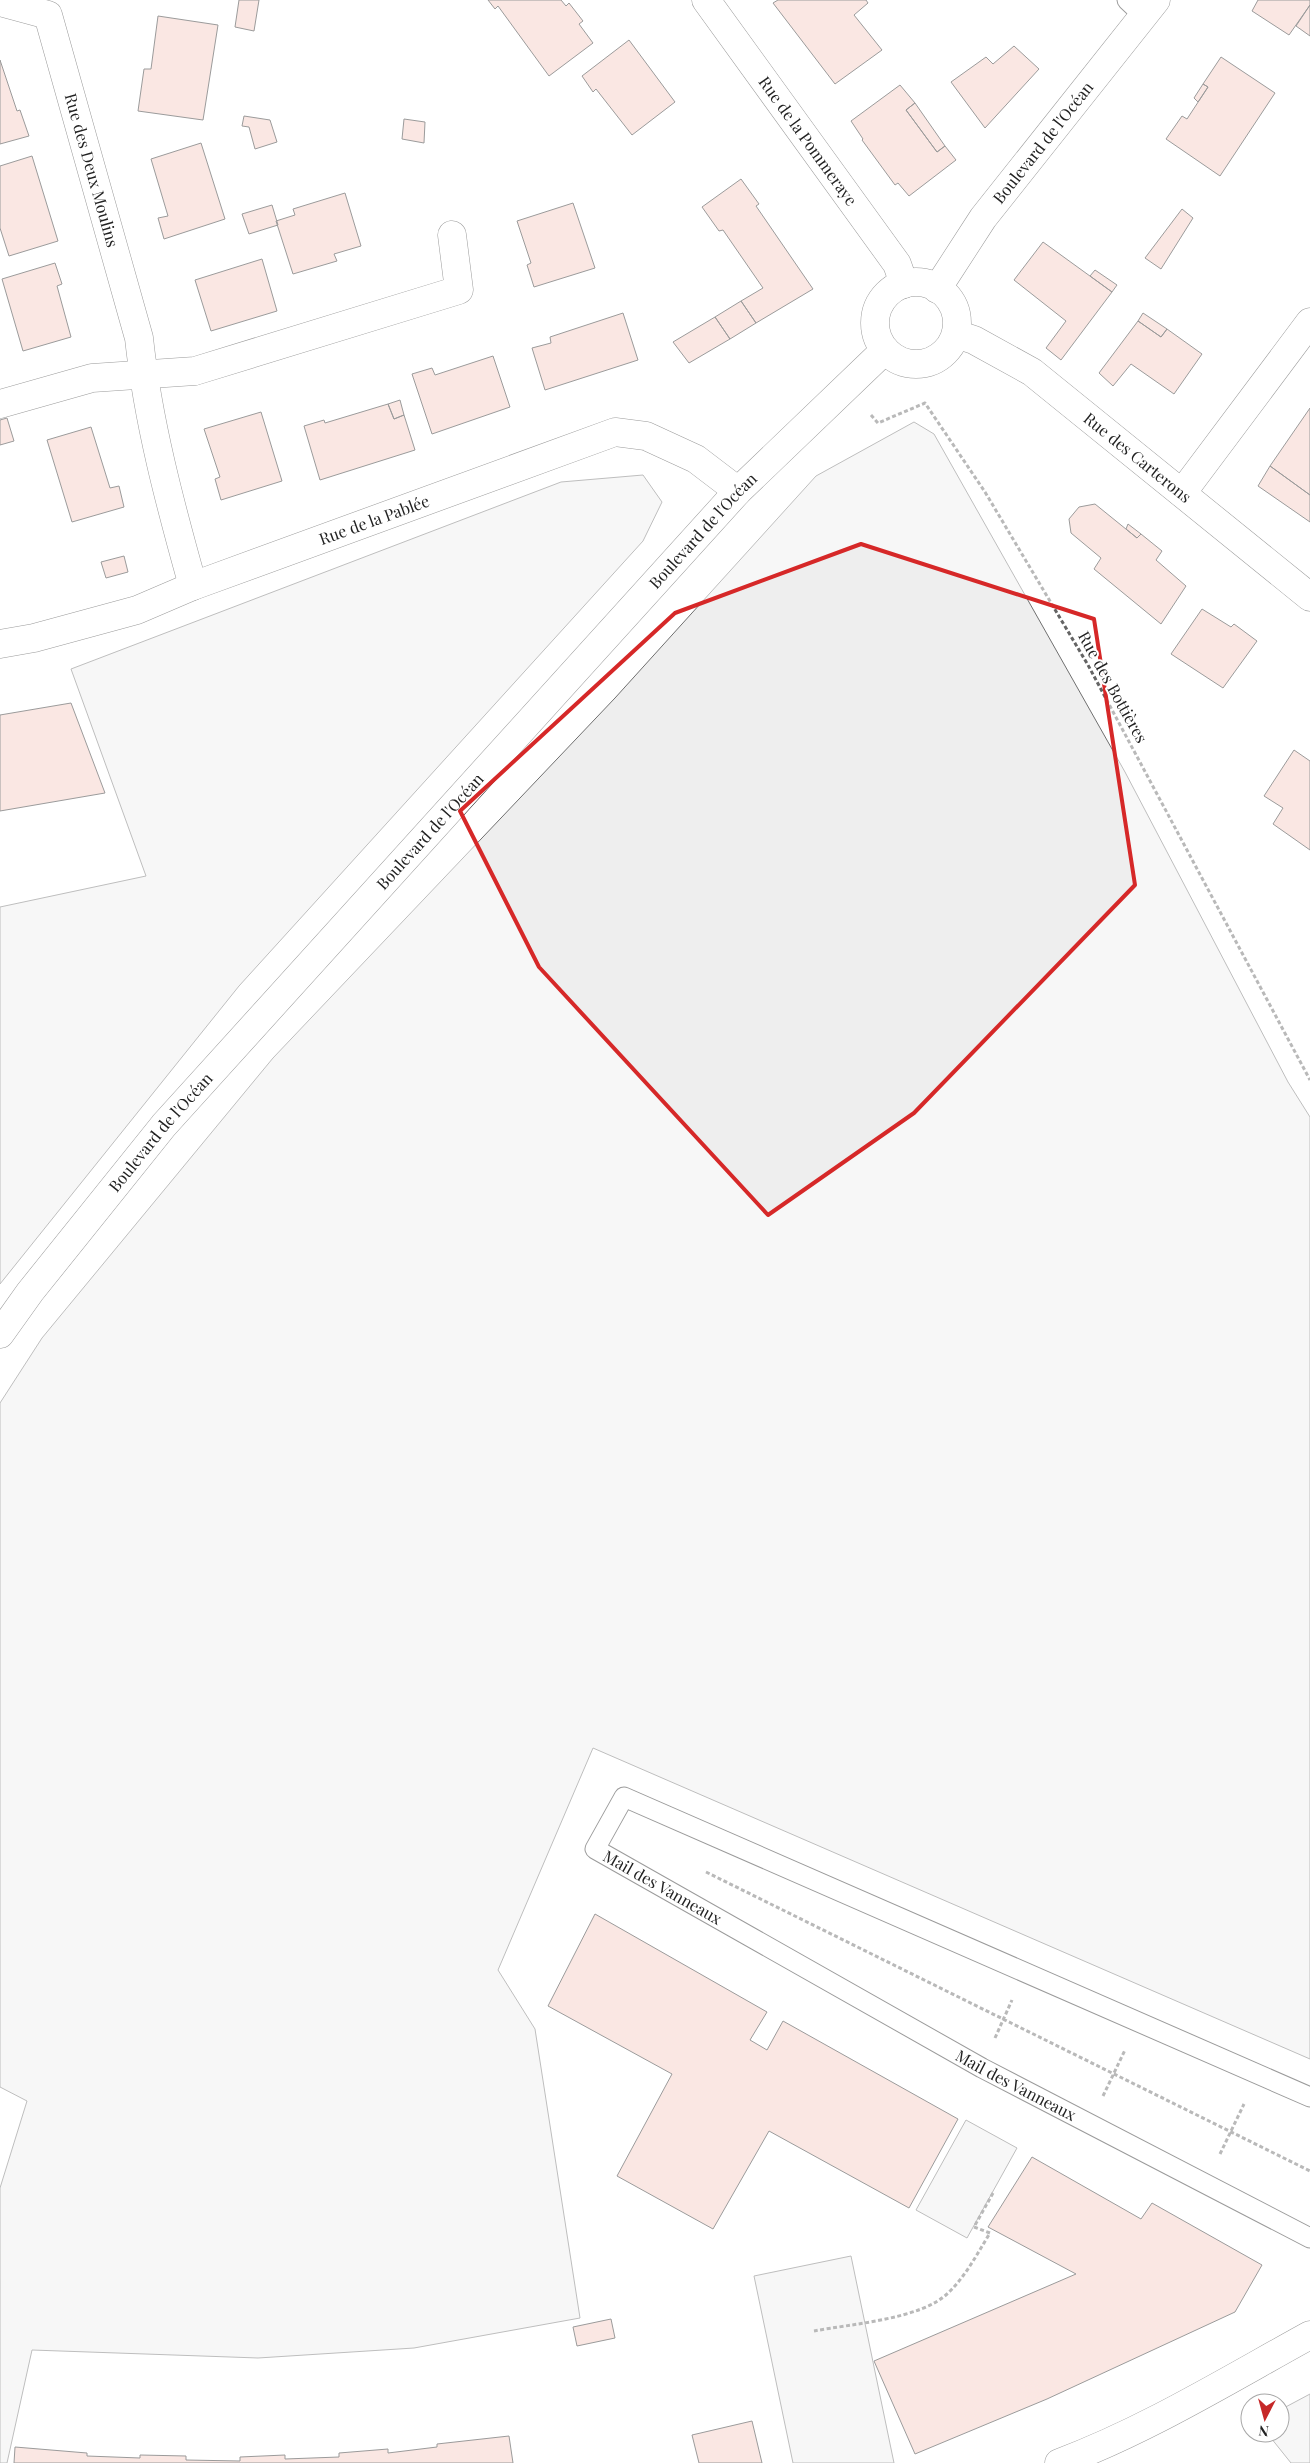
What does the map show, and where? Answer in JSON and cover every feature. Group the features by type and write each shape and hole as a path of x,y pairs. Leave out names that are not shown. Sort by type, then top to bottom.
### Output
{"street":[{"name":"Rue de la Pommeraye","path":"706,0 897,264 904,284"},
{"name":"Rue des Deux Moulins","path":"0,2 48,15 139,338 143,375 169,503 193,586"},
{"name":"Boulevard de l'Océan","path":"938,289 983,218 1142,5"},
{"path":"0,404 92,378 195,371 458,290 452,235"},
{"path":"904,284 927,284 938,289 952,303 957,318 956,334 942,355 919,364 906,363 895,358 885,350 876,329 877,312 885,297 904,284"},
{"path":"1182,493 1310,322"},
{"name":"Rue des Carterons","path":"956,334 974,340 1032,372 1310,597"},
{"name":"Boulevard de l'Océan","path":"0,1334 30,1292 164,1125 738,491 885,350"},
{"name":"Rue de la Pablée","path":"0,644 34,638 137,610 193,586 616,432 646,436 696,459 738,491"},
{"path":"1059,2463 1085,2453 1203,2395 1310,2335"}],"lane":[{"name":"Mail des Vanneaux","path":"1310,2097 624,1797 595,1849 982,2068 1310,2238"}],"path":[{"name":"Rue des Bottières","path":"847,386 878,423 924,402 985,492 1088,665 1310,1080"},
{"path":"705,1871 1004,2020 1115,2072 1310,2171"},
{"path":"982,2068 1025,1972"},
{"path":"1091,2124 1138,2022"},
{"path":"1205,2184 1258,2074"},
{"path":"814,2331 925,2309 947,2294 966,2273 990,2233 974,2227 993,2194"}],"highlighted area":[{"path":"861,544 1094,619 1135,885 914,1113 768,1215 539,967 460,811 675,613"}],"shaded area":[{"path":"914,422 934,434 1125,772 1288,1082 1310,1117 1310,2059 593,1748 498,1970 535,2029 580,2318 414,2348 258,2358 32,2350 7,2463 0,2463 0,2188 27,2101 0,2087 0,1403 42,1338 273,1058 615,698 816,476"},
{"path":"643,475 662,502 643,541 239,986 0,1284 0,907 146,876 71,669 561,482"},
{"path":"966,2120 1017,2148 967,2238 916,2210"},
{"path":"851,2256 894,2463 793,2463 754,2276"},
{"path":"1310,2394 1310,2463 1291,2463 1275,2443 1290,2443 1290,2405"}],"building":[{"path":"239,0 259,0 254,31 235,27"},
{"path":"488,0 561,0 566,6 569,3 583,21 579,24 593,43 549,76 498,6 495,9"},
{"path":"778,0 866,0 868,3 854,15 882,50 835,84 773,3"},
{"path":"1258,0 1310,0 1310,5 1289,35 1252,11"},
{"path":"1310,5 1310,36 1296,26"},
{"path":"158,16 218,25 203,120 138,111 144,69 151,69"},
{"path":"629,40 675,102 632,135 596,89 593,92 582,76"},
{"path":"1014,46 1039,69 985,128 951,82 986,57 993,64"},
{"path":"1221,57 1275,93 1220,176 1166,139 1182,116 1187,119 1208,87 1203,84"},
{"path":"0,60 17,111 20,110 29,136 0,144"},
{"path":"1203,84 1208,87 1198,102 1194,98"},
{"path":"900,85 915,103 906,110 937,152 945,146 956,160 909,196 898,183 895,185 862,140 851,121"},
{"path":"915,103 945,146 937,152 906,110"},
{"path":"244,116 270,120 277,142 255,149 249,127 242,126"},
{"path":"404,119 425,122 424,143 402,139"},
{"path":"201,143 225,219 164,239 158,218 168,216 151,159"},
{"path":"32,156 58,241 9,256 0,228 0,166"},
{"path":"741,179 759,204 756,206 813,289 756,323 741,301 763,288 723,230 719,231 702,207"},
{"path":"345,193 361,246 334,254 337,261 293,274 276,221 295,215 293,209"},
{"path":"573,203 595,268 534,287 527,265 531,263 517,221"},
{"path":"272,205 278,225 249,234 242,214"},
{"path":"1182,209 1193,218 1161,269 1145,258"},
{"path":"1043,242 1112,292 1061,360 1046,348 1066,321 1014,280"},
{"path":"262,259 277,311 211,331 195,280"},
{"path":"55,263 62,284 57,286 71,337 23,351 2,279"},
{"path":"1095,270 1117,285 1112,292 1090,276"},
{"path":"741,301 756,323 730,339 715,317"},
{"path":"623,313 638,360 545,390 532,348 551,343 550,337"},
{"path":"1143,313 1167,329 1161,337 1138,321"},
{"path":"715,317 730,339 689,363 673,342"},
{"path":"1138,321 1161,337 1167,329 1202,354 1174,394 1131,364 1113,386 1099,373"},
{"path":"493,356 510,407 432,434 412,374 432,368 435,375"},
{"path":"400,400 404,415 394,419 388,404"},
{"path":"388,404 394,419 404,415 415,450 320,480 304,426 324,420 325,423"},
{"path":"1310,408 1310,495 1270,466"},
{"path":"261,412 282,481 221,500 215,479 220,477 204,429"},
{"path":"7,418 14,441 0,445 0,420"},
{"path":"91,427 110,488 119,486 124,507 72,522 47,440"},
{"path":"1270,466 1310,495 1310,522 1258,486"},
{"path":"1095,504 1137,538 1141,534 1162,551 1156,560 1186,586 1161,624 1094,569 1101,558 1071,533 1069,519 1079,507"},
{"path":"1128,524 1141,534 1137,538 1126,529"},
{"path":"124,556 128,572 106,578 101,562"},
{"path":"1202,609 1231,627 1234,624 1257,641 1223,688 1171,654"},
{"path":"71,703 105,793 0,811 0,715"},
{"path":"1294,750 1310,761 1310,850 1273,824 1283,808 1264,796"},
{"path":"595,1914 767,2012 750,2040 767,2050 783,2021 958,2119 909,2208 769,2131 713,2229 617,2176 672,2074 548,2006"},
{"path":"1032,2157 1141,2219 1152,2203 1262,2265 1235,2312 1047,2399 915,2454 874,2361 1076,2274 988,2227"},
{"path":"611,2319 615,2338 577,2346 573,2327"},
{"path":"752,2421 762,2463 699,2463 692,2435"},
{"path":"509,2436 513,2463 14,2463 15,2447 87,2453 87,2456 140,2458 140,2455 186,2456 186,2460 240,2461 240,2457 285,2455 285,2459 339,2457 339,2453 388,2449 388,2453 437,2447 437,2444"}]}
